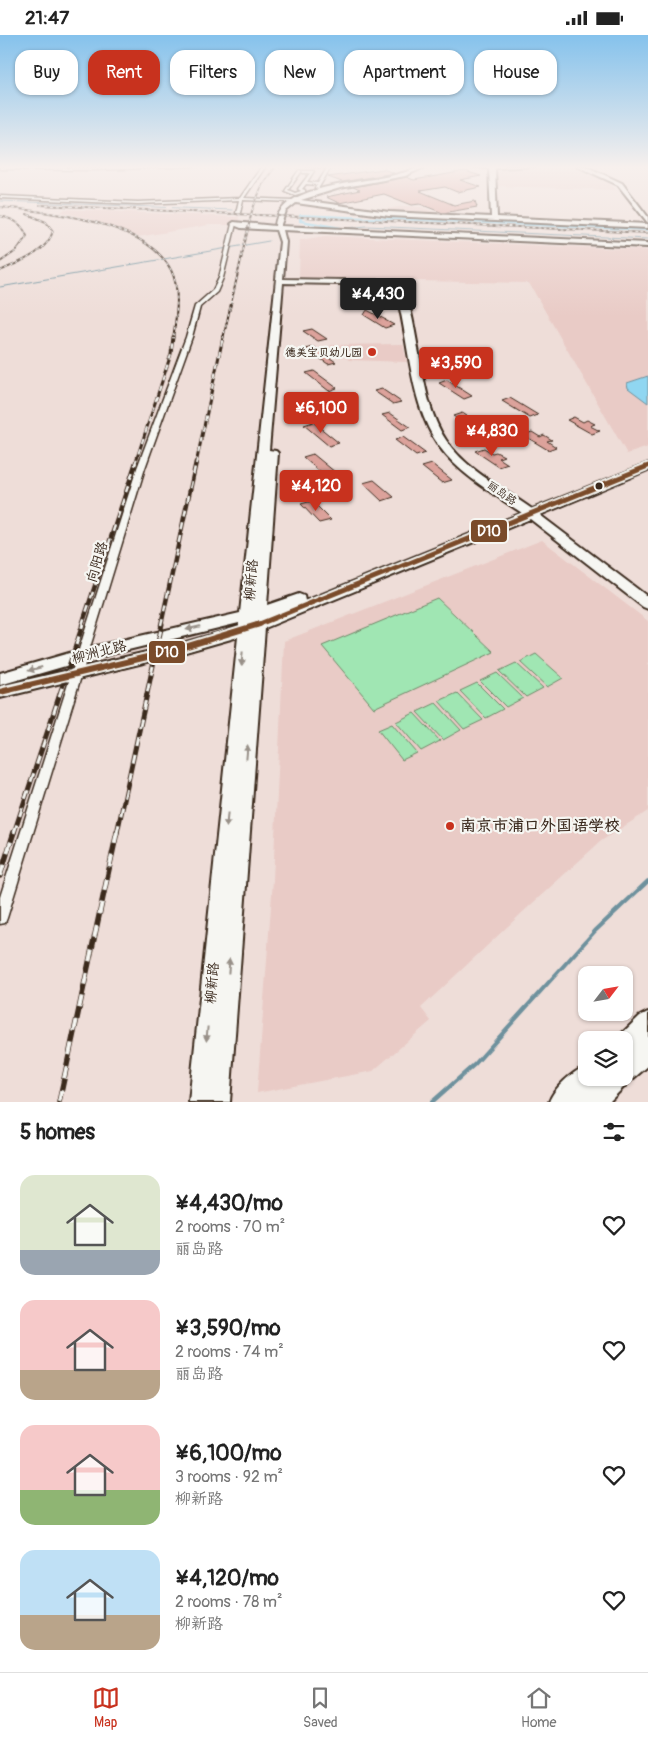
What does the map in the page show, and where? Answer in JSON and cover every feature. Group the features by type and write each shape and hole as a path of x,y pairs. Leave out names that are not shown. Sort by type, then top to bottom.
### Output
{"main road":[{"name":"柳新路","path":"201,1102 252,621 283,281 289,241 283,216"},
{"path":"284,226 288,216"},
{"path":"406,216 648,226"},
{"path":"494,216 494,220"},
{"path":"234,226 284,226 648,246"},
{"name":"丽岛路","path":"283,281 397,283 404,301 424,394 433,426 448,449 475,474 528,511 648,604"},
{"name":"柳洲北路","path":"528,511 648,460"},
{"name":"柳洲北路","path":"0,692 168,652 648,466"},
{"name":"柳新路","path":"218,1102 252,621"},
{"name":"柳洲北路","path":"0,679 84,655 252,621"},
{"path":"633,1038 648,1024"},
{"path":"633,1064 648,1050"},
{"path":"561,1102 592,1092"}],"street":[{"name":"向阳路","path":"0,918 158,416 189,337 198,306 218,286 234,226"}],"shaded area":[{"path":"77,216 239,217 237,229 229,229 230,225 209,225 138,237 91,219"},
{"path":"325,236 648,250 648,447 627,454 529,283 299,279 300,240"},
{"name":"德美宝贝幼儿园","path":"403,344 407,362 349,360 330,345"},
{"name":"南京市浦口外国语学校","path":"542,540 648,621 648,811 601,841 421,1008 431,1021 373,1071 257,1093 273,880 284,641"}],"green space":[{"path":"437,598 494,652 374,708 322,646"},
{"path":"536,654 563,678 547,687 520,662"},
{"path":"516,663 543,688 526,697 499,671"},
{"path":"497,673 523,698 506,707 480,681"},
{"path":"477,683 503,709 486,718 460,691"},
{"path":"457,693 483,720 464,729 439,701"},
{"path":"436,703 461,730 443,740 417,712"},
{"path":"414,713 440,741 421,751 396,722"},
{"path":"392,724 417,753 402,760 378,730"}],"water":[{"path":"648,376 648,403 628,388 627,383"}],"building":[{"path":"367,310 394,325 385,328 364,315"},
{"path":"312,329 327,339 318,341 303,331"},
{"path":"314,347 336,362 328,364 306,349"},
{"path":"314,371 337,388 329,391 306,373"},
{"path":"447,380 472,396 464,399 439,383"},
{"path":"382,389 401,402 393,404 374,391"},
{"path":"315,396 340,415 330,418 306,399"},
{"path":"510,398 538,415 530,418 502,401"},
{"path":"390,413 410,427 402,430 382,415"},
{"path":"462,413 490,432 481,435 453,416"},
{"path":"574,417 583,422 587,420 595,424 590,426 600,431 592,434 567,420"},
{"path":"313,422 339,443 329,446 304,425"},
{"path":"532,432 540,437 544,435 552,440 547,441 556,447 548,450 523,435"},
{"path":"403,437 425,453 416,456 395,440"},
{"path":"484,448 492,453 496,452 504,456 499,458 508,464 499,467 475,451"},
{"path":"313,454 341,477 330,481 303,457"},
{"path":"432,464 452,480 442,483 422,467"},
{"path":"374,480 394,497 382,501 363,483"},
{"path":"312,501 331,520 319,523 301,504"}],"waterway":[{"path":"301,216 300,221 341,228"},
{"path":"319,216 648,230"},
{"path":"337,229 367,226 648,239"},
{"path":"0,287 269,241"},
{"path":"432,1102 475,1064 595,931 648,881"}],"railway":[{"path":"0,216 16,222 27,236 16,251 0,262"},
{"path":"0,271 39,251 50,239 53,231 46,222 31,216"},
{"path":"68,216 119,230 141,240 158,253 171,270 176,286 177,304 173,339"},
{"path":"223,339 251,216"},
{"path":"274,216 648,233"},
{"path":"135,464 171,354 173,337"},
{"path":"196,464 223,337"},
{"path":"82,625 136,462"},
{"path":"161,625 196,462"},
{"path":"14,833 83,624"},
{"path":"117,833 162,624"},
{"path":"0,876 14,832"},
{"path":"59,1102 117,832"}],"transit line":[{"name":"D10","path":"0,692 168,652 245,630 648,466"}],"place":[{"name":"德美宝贝幼儿园","path":"372,352"},
{"name":"南京市浦口外国语学校","path":"450,826"}]}
